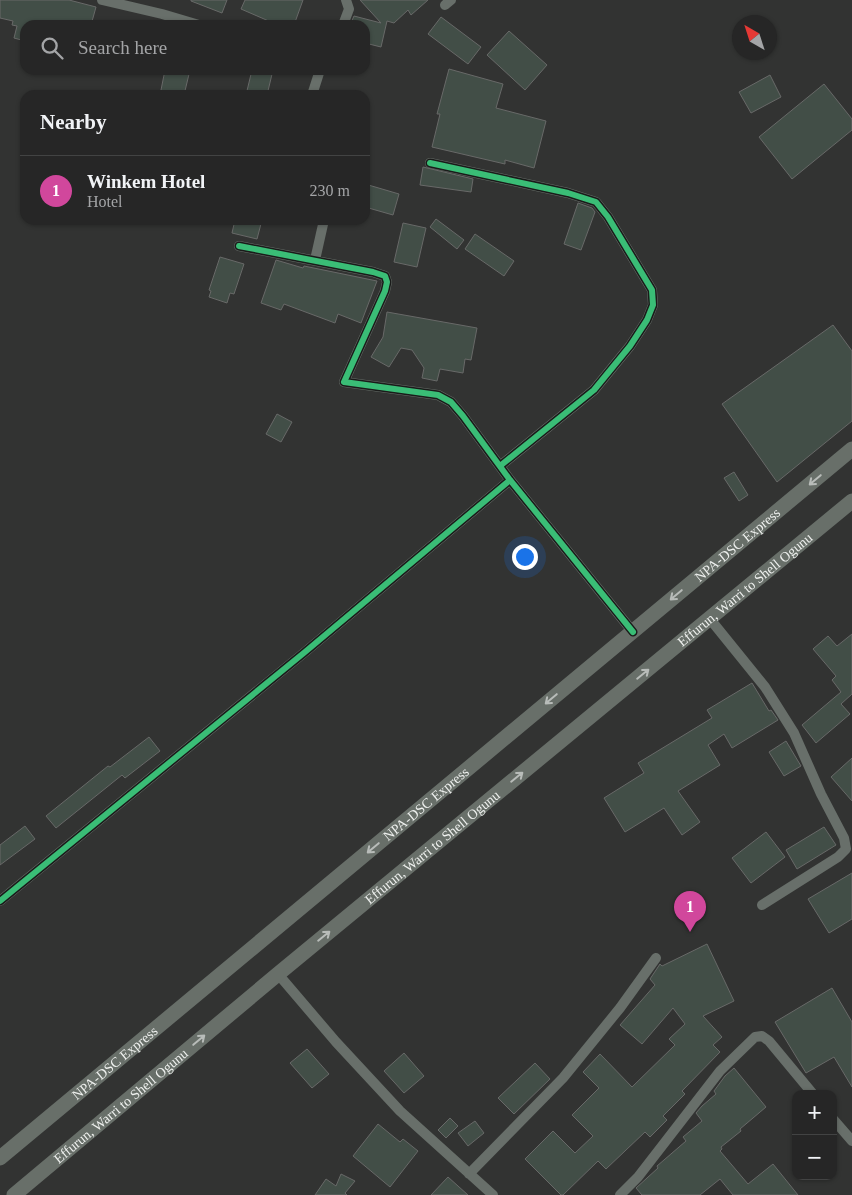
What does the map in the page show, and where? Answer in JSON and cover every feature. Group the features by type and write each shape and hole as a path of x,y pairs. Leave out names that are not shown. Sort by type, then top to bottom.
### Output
{"main road":[{"name":"NPA-DSC Express","path":"0,1158 852,449"},
{"name":"Effurun, Warri to Shell Ogunu","path":"14,1195 278,974 852,501"}],"street":[{"path":"102,0 182,20"},
{"path":"345,20 349,9 346,0"},
{"path":"314,90 318,75"},
{"path":"430,163 568,193 596,202 601,206 652,290 653,305 647,320 630,346 594,390 500,466"},
{"path":"315,260 323,225"},
{"path":"239,246 315,260 385,276 387,282 385,291 344,382 438,395 451,402 510,480 633,632"},
{"path":"0,901 305,652 510,480"},
{"path":"710,619 765,687 794,733 821,794 844,838 846,849 838,857 762,905"},
{"path":"469,1174 562,1078 620,1008 656,958"},
{"path":"278,974 336,1042 400,1111 493,1195"},
{"path":"620,1195 638,1177 720,1071 755,1037 762,1036 769,1041 810,1090"},
{"path":"837,1124 852,1141"}],"building":[{"path":"0,0 69,0 96,7 92,20 20,20 20,40 14,38 17,26 12,25 13,21 0,18"},
{"path":"191,0 227,0 222,13"},
{"path":"245,0 303,0 296,20 266,20 241,9"},
{"path":"360,0 428,0 411,15 408,10 394,23 387,21 381,47 370,44 370,20 381,23"},
{"path":"354,16 369,20 352,20"},
{"path":"441,17 481,47 468,64 428,34"},
{"path":"509,31 547,65 525,90 487,55"},
{"path":"449,69 503,84 496,108 546,121 534,168 505,160 505,164 432,147 440,114 437,114"},
{"path":"164,75 189,75 185,90 161,90"},
{"path":"251,75 272,75 268,90 247,90"},
{"path":"770,75 781,97 751,113 739,92"},
{"path":"824,84 852,119 852,130 792,179 759,137"},
{"path":"423,167 473,179 471,192 420,185"},
{"path":"370,185 399,194 393,215 370,208"},
{"path":"578,203 592,208 595,212 581,250 564,244"},
{"path":"436,219 464,240 457,249 430,227"},
{"path":"403,223 426,228 417,267 394,262"},
{"path":"234,225 261,225 257,239 232,233"},
{"path":"475,234 514,261 504,276 465,249"},
{"path":"220,257 244,264 234,294 230,293 227,303 209,297 211,291 209,290"},
{"path":"276,260 303,268 304,266 377,281 361,323 338,314 335,323 284,304 281,310 261,303"},
{"path":"387,312 477,328 471,360 465,359 463,373 440,369 437,381 422,378 424,368 412,350 401,348 389,367 371,357 383,337"},
{"path":"833,325 852,351 852,421 777,482 722,404"},
{"path":"277,414 292,422 281,442 266,434"},
{"path":"734,472 748,495 739,501 724,478"},
{"path":"852,634 852,694 841,704 850,714 816,743 802,725 841,692 832,680 836,676 813,649 828,636 837,646"},
{"path":"752,683 769,711 771,710 778,720 732,748 724,734 708,745 720,765 678,791 700,822 682,835 664,808 625,832 604,798 644,773 638,763 712,718 707,710"},
{"path":"149,737 160,751 125,778 122,775 56,828 46,816 108,766 110,767"},
{"path":"786,741 801,766 784,776 769,752"},
{"path":"852,758 852,801 831,777"},
{"path":"25,826 35,839 0,865 0,845"},
{"path":"824,827 836,845 797,869 786,850"},
{"path":"766,832 785,857 751,883 732,858"},
{"path":"852,873 852,919 829,933 808,899"},
{"path":"707,944 734,1001 703,1016 722,1037 713,1045 720,1052 682,1091 685,1094 663,1116 667,1120 650,1137 645,1132 606,1169 598,1161 561,1195 525,1159 553,1131 575,1153 593,1136 572,1115 599,1088 583,1072 600,1054 632,1087 675,1045 669,1039 685,1024 673,1008 642,1044 620,1025 655,985 650,979 660,964 662,966"},
{"path":"832,988 852,1022 852,1087 834,1057 806,1073 775,1022"},
{"path":"307,1049 329,1074 312,1088 290,1063"},
{"path":"404,1053 424,1076 404,1093 384,1071"},
{"path":"535,1063 550,1079 514,1114 498,1098"},
{"path":"734,1068 766,1107 721,1147 720,1151 748,1184 773,1164 798,1195 733,1195 720,1179 700,1195 642,1195 636,1188 658,1168 657,1166 686,1141 683,1137 702,1121 696,1113 716,1094 714,1091 725,1076"},
{"path":"450,1118 458,1126 446,1138 438,1130"},
{"path":"475,1121 484,1133 468,1146 458,1133"},
{"path":"378,1124 400,1142 403,1139 418,1151 390,1187 353,1156"},
{"path":"341,1174 355,1181 345,1193 347,1195 315,1195 326,1179 336,1186"},
{"path":"448,1177 468,1195 431,1195"}],"cycle path":[{"path":"430,163 568,193 596,202 608,217 652,290 653,305 647,320 630,346 594,390 500,466"},
{"path":"239,246 373,272 385,276 387,282 385,291 344,382 438,395 451,402 510,480 633,632"},
{"path":"0,901 305,652 510,480"}],"place":[{"name":"Winkem Hotel","path":"690,932"}]}
